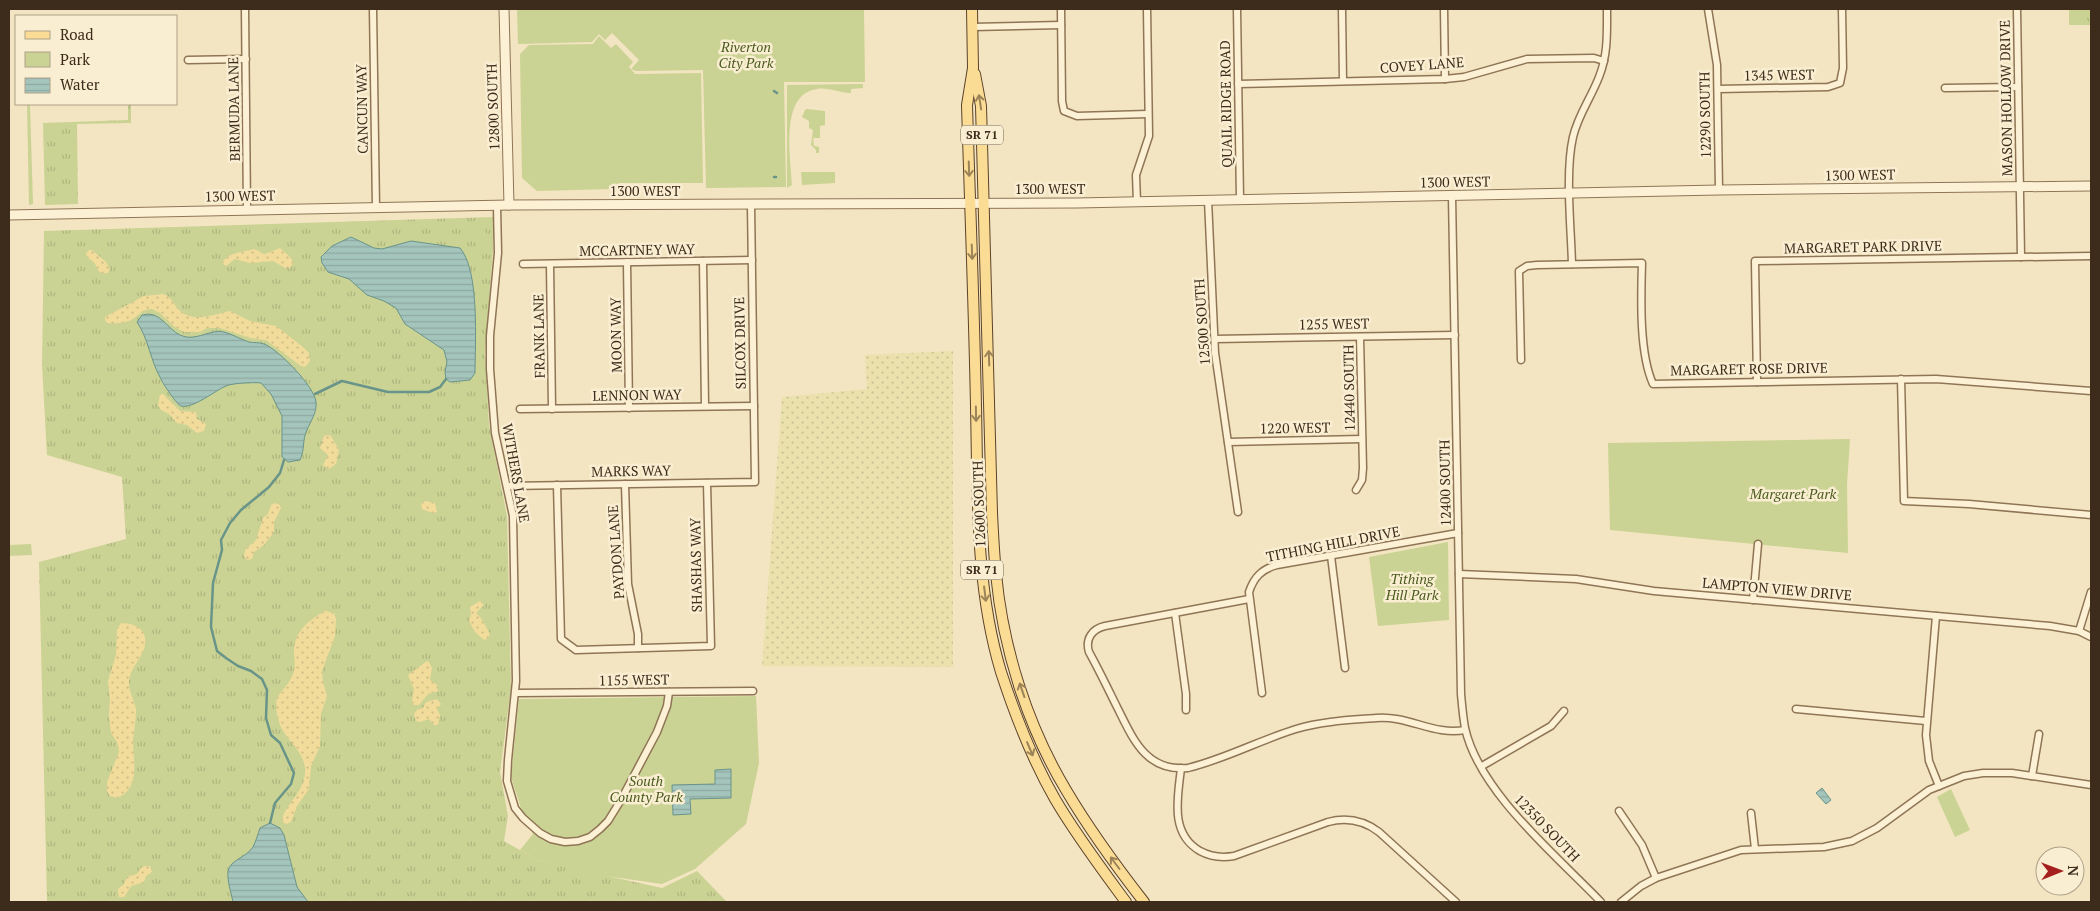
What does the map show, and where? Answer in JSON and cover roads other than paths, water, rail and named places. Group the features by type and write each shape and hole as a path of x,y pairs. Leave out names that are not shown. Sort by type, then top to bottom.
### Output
{"main road":[{"name":"12600 SOUTH","path":"972,9 974,68 981,106 992,513 996,574 1004,625 1014,668 1045,751 1065,789 1096,838 1144,902"},
{"name":"12600 SOUTH","path":"974,68 968,105 981,559 993,638 1016,716 1035,762 1054,798 1084,845 1126,902"}],"street":[{"name":"BERMUDA LANE","path":"245,9 248,210"},
{"name":"CANCUN WAY","path":"373,9 376,208"},
{"name":"12800 SOUTH","path":"504,9 510,205"},
{"path":"1060,9 1062,101 1064,111 1077,116 1148,114"},
{"path":"1137,202 1136,174 1148,141 1147,9"},
{"name":"QUAIL RIDGE ROAD","path":"1237,9 1240,199"},
{"path":"1342,9 1343,81"},
{"path":"1444,9 1445,79"},
{"path":"1572,264 1571,154 1573,137 1604,61 1608,40 1607,9"},
{"name":"12290 SOUTH","path":"1708,9 1714,41 1718,89 1719,190"},
{"name":"1345 WEST","path":"1718,89 1828,87 1840,83 1844,68 1842,9"},
{"name":"MASON HOLLOW DRIVE","path":"2017,9 2021,257"},
{"path":"973,26 1061,25"},
{"name":"COVEY LANE","path":"1238,84 1445,79 1464,77 1527,59 1594,58 1604,61"},
{"path":"188,60 246,59"},
{"path":"1945,88 2018,87"},
{"name":"1300 WEST","path":"9,215 510,205 1137,202 1719,190 2091,186"},
{"name":"12400 SOUTH","path":"1452,196 1461,694 1465,730 1482,766"},
{"name":"12500 SOUTH","path":"1208,200 1214,339 1238,512"},
{"name":"SILCOX DRIVE","path":"751,205 755,482"},
{"name":"WITHERS LANE","path":"497,206 497,260 490,336 490,369 495,432 513,516 516,693 507,781 515,808 531,827 551,838 565,842 578,841 590,837 600,829 608,821 621,800 657,732 667,706 669,692"},
{"name":"MARGARET PARK DRIVE","path":"1757,382 1755,261 2091,256"},
{"name":"MCCARTNEY WAY","path":"523,264 752,260"},
{"path":"703,261 705,406"},
{"name":"MOON WAY","path":"627,262 629,408"},
{"name":"MARGARET ROSE DRIVE","path":"1521,360 1520,271 1528,266 1537,265 1642,263 1644,342 1648,368 1653,384 1901,379 1951,380 2091,391"},
{"name":"FRANK LANE","path":"550,264 552,409"},
{"name":"1255 WEST","path":"1214,339 1455,335"},
{"name":"12440 SOUTH","path":"1356,490 1362,480 1363,468 1360,337"},
{"path":"1901,379 1904,501 1969,504 2091,515"},
{"name":"LENNON WAY","path":"520,409 754,406"},
{"name":"1220 WEST","path":"1228,442 1362,439"},
{"name":"MARKS WAY","path":"507,486 755,482"},
{"name":"SHASHAS WAY","path":"638,648 710,646 707,483"},
{"name":"PAYDON LANE","path":"625,484 628,584 638,634 638,648"},
{"path":"557,485 561,639 576,650 638,648"},
{"name":"TITHING HILL DRIVE","path":"1249,599 1249,592 1254,580 1267,568 1458,533"},
{"path":"1754,600 1758,544"},
{"path":"1331,556 1345,668"},
{"name":"LAMPTON VIEW DRIVE","path":"1459,574 1576,579 1654,591 2050,626 2079,631 2091,637"},
{"path":"2079,631 2091,592"},
{"path":"1262,693 1249,599 1099,627 1088,638 1089,652 1134,742 1152,760 1164,766 1181,768 1195,766 1296,729 1326,723 1386,717 1407,720 1446,732 1465,730"},
{"path":"1175,613 1186,694 1186,710"},
{"path":"1936,616 1926,721 1929,762 1939,786"},
{"name":"1155 WEST","path":"516,693 753,691"},
{"path":"1796,709 1926,721"},
{"path":"1482,766 1550,726 1564,711"},
{"path":"2032,776 2039,734"},
{"name":"12350 SOUTH","path":"1482,766 1508,807 1601,902"},
{"path":"1181,768 1177,809 1180,828 1190,844 1205,854 1220,858 1234,856 1328,822 1341,819 1355,820 1368,824 1379,832 1456,902"},
{"path":"1622,902 1641,886 1656,878 1728,854 1756,848 1824,847 1852,841 1877,828 1919,796 1964,776 1983,773 2012,773 2091,786"},
{"path":"1619,811 1642,845 1656,878"},
{"path":"1751,813 1756,848"}],"water":[{"path":"351,237 374,248 382,249 411,241 460,248 471,273 474,290 476,326 475,373 470,380 450,382 446,379 447,362 444,350 405,324 396,308 367,295 349,279 328,272 322,263 321,257 332,246"},
{"path":"149,314 159,318 180,335 186,337 196,337 219,331 249,342 264,344 278,353 295,369 309,387 316,402 315,413 305,434 300,460 288,462 282,457 282,416 271,394 261,383 229,385 192,405 179,405 162,382 137,322 142,315"},
{"path":"731,769 731,798 690,799 691,814 673,815 672,785 715,784 715,770"},
{"path":"1822,788 1831,800 1826,804 1816,793"},
{"path":"270,823 280,828 284,835 297,887 308,902 233,902 228,879 229,867 254,845 260,828"}],"waterway":[{"path":"315,394 342,381 388,392 429,392 440,387 446,379"},
{"path":"270,823 275,803 291,784 294,773 280,743 271,735 266,718 267,690 262,679 251,671 238,666 217,651 211,627 213,583 222,550 221,540 230,523 241,510 269,487 280,473 284,460"}],"park label":[{"name":"Riverton City Park","path":"746,56"},
{"name":"Margaret Park","path":"1793,494"},
{"name":"Tithing Hill Park","path":"1412,588"},
{"name":"South County Park","path":"646,790"}]}
